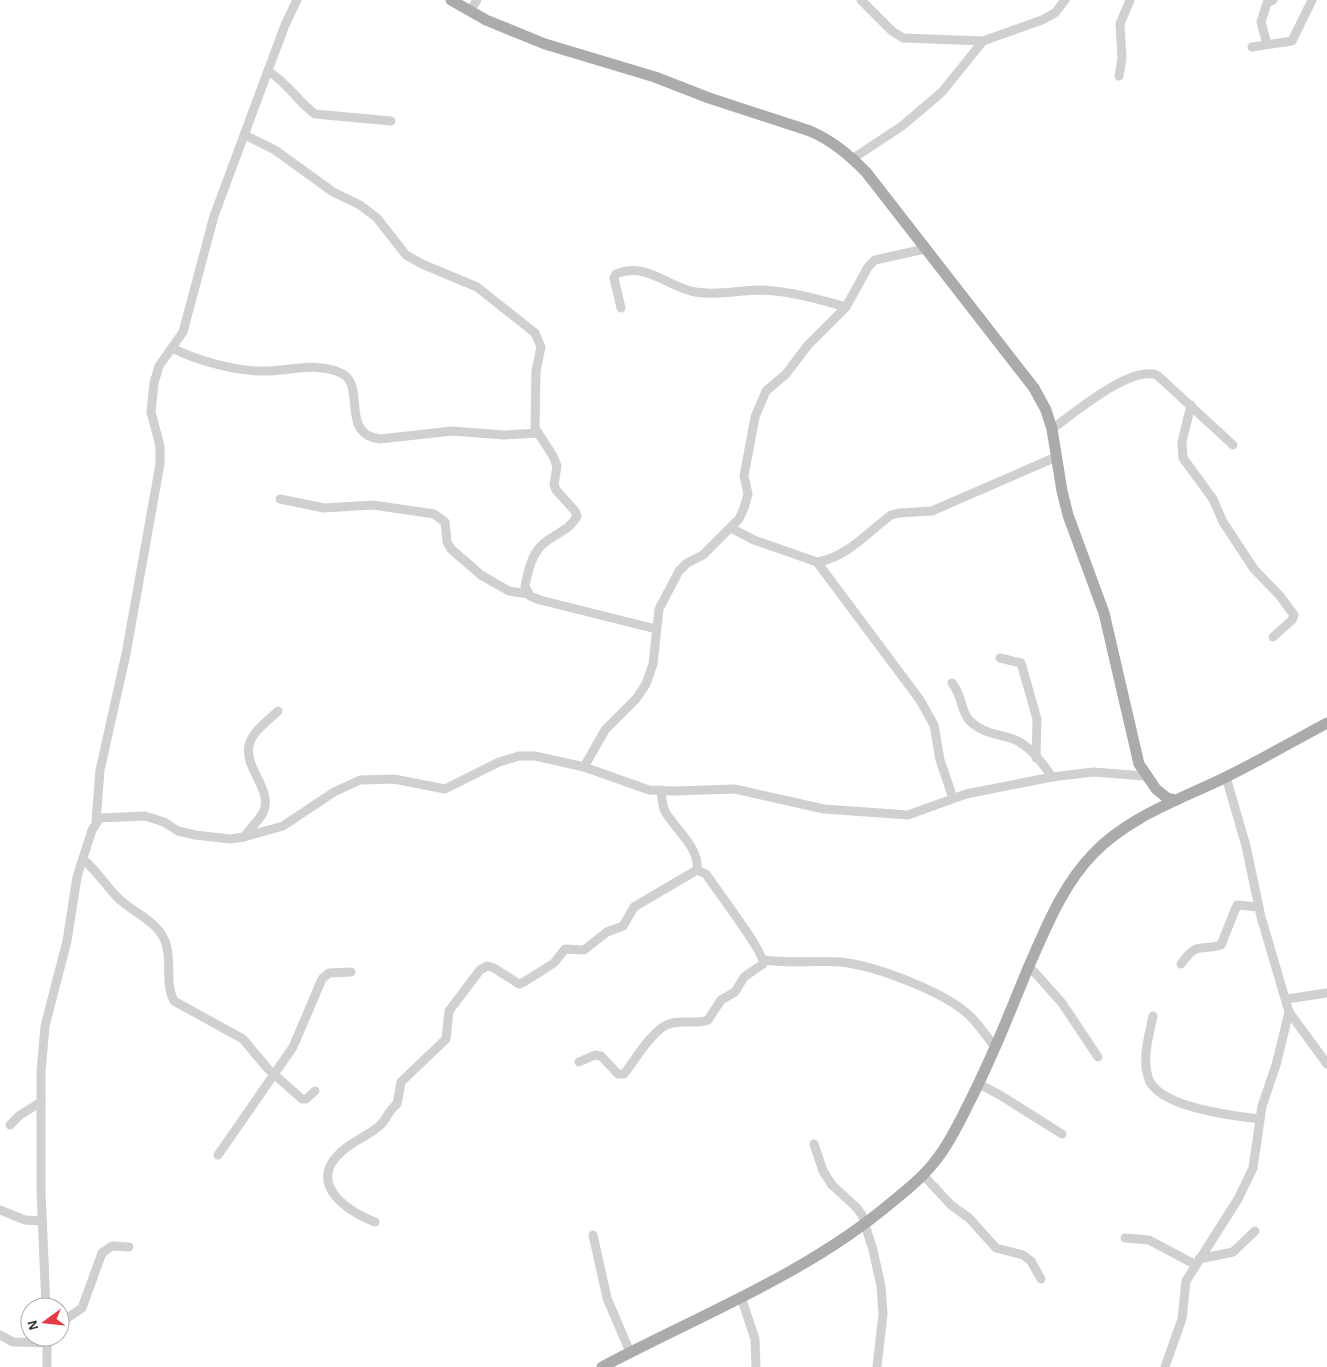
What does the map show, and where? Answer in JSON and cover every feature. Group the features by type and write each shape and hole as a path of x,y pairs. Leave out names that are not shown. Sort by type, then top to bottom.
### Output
{"main road":[{"path":"451,0 470,11 545,44 655,77 708,98 810,131 826,138 866,172 1034,388 1046,410 1052,429 1068,515 1104,613 1136,756 1148,779 1154,803 1149,815"},
{"path":"602,1367 821,1254 864,1224 923,1175 951,1139 995,1047 1052,915 1081,867 1114,835 1176,800 1226,777 1327,723"},
{"path":"1148,779 1167,798 1176,800"}],"street":[{"path":"46,1297 42,1221 41,1102 45,1026 67,941 77,877 96,822 100,770 126,654 160,464 160,446 151,412 151,396 159,366 183,332 214,216 268,71 297,0"},
{"path":"470,11 477,0"},
{"path":"861,0 892,31 903,38 982,41 1042,20 1055,13 1065,0"},
{"path":"1119,76 1122,58 1120,24 1130,0"},
{"path":"1267,44 1261,22 1267,3 1273,0"},
{"path":"1252,47 1267,44 1285,44 1292,41 1312,0"},
{"path":"852,159 902,126 942,92 982,41"},
{"path":"268,71 283,80 315,114 391,121"},
{"path":"245,135 276,150 333,192 360,205 377,218 406,255 422,264 477,287 535,333 541,347 536,371 534,422 538,433 553,456 557,466 554,485 556,490 575,511 577,516 566,530 542,545 533,558 525,586 529,594"},
{"path":"584,767 605,730 636,699 646,684 653,664 660,609 678,571 687,562 703,554 739,519 748,494 744,476 755,417 760,401 771,385 786,374 808,345 852,300 868,267 875,260 925,249"},
{"path":"621,308 614,278 616,274 629,269 663,278 694,292 719,294 759,290 800,294 846,307"},
{"path":"172,348 190,357 244,369 262,371 321,368 342,373 348,378 351,387 359,426 363,433 372,438 380,439 452,431 504,435 538,433"},
{"path":"1052,429 1123,381 1149,372 1158,374 1234,445"},
{"path":"1191,405 1182,442 1183,458 1213,499 1223,522 1254,569 1280,596 1294,615 1292,620 1274,637"},
{"path":"817,562 841,554 890,515 932,511 1056,457"},
{"path":"280,499 312,507 373,505 434,514 444,522 451,550 481,575 509,591 529,594 540,600 656,629"},
{"path":"730,528 754,540 817,562 920,700 934,725 940,760 954,798"},
{"path":"1000,658 1021,663 1037,719 1036,758"},
{"path":"952,683 962,698 964,712 969,721 992,734 1021,743 1052,777"},
{"path":"244,837 263,812 265,803 252,769 248,745 254,735 278,711"},
{"path":"96,822 100,818 110,816 145,816 164,822 178,831 196,835 230,839 244,837 283,826 334,792 360,780 394,779 446,789 500,762 519,756 535,756 584,767 631,785 661,790 735,789 824,809 908,814 954,798 1052,777 1093,772 1148,779"},
{"path":"1165,1367 1182,1319 1184,1288 1248,1182 1253,1168 1260,1119 1289,1012 1287,999 1259,907 1246,846 1226,777"},
{"path":"661,790 666,813 689,844 698,864 698,870"},
{"path":"83,859 99,873 120,899 157,928 168,950 170,972 167,980 174,1001 243,1039 275,1075 302,1099 306,1099 315,1092"},
{"path":"698,870 706,874 764,960 786,963 842,962 882,972 946,998 970,1016 995,1047"},
{"path":"375,1222 346,1208 336,1198 327,1175 329,1165 350,1145 382,1123 389,1110 397,1104 401,1082 446,1039 449,1011 480,970 487,966 494,968 518,984 524,982 554,963 565,949 584,950 607,932 623,926 634,908 698,870"},
{"path":"1181,964 1190,952 1197,947 1221,944 1237,905 1259,907"},
{"path":"579,1062 595,1056 601,1056 618,1074 624,1074 651,1038 668,1024 708,1020 721,1000 735,992 744,977 760,968 764,960"},
{"path":"1029,966 1062,1003 1098,1057"},
{"path":"218,1155 293,1047 322,978 329,973 351,972"},
{"path":"1287,999 1327,993"},
{"path":"1289,1012 1327,1064"},
{"path":"1153,1016 1146,1067 1148,1079 1154,1088 1166,1096 1188,1105 1214,1112 1260,1119"},
{"path":"978,1084 1000,1095 1062,1134"},
{"path":"10,1125 20,1115 41,1102"},
{"path":"814,1144 823,1171 832,1185 856,1207 873,1250 881,1286 883,1314 877,1367"},
{"path":"923,1175 951,1205 969,1218 996,1248 1023,1255 1031,1261 1040,1279"},
{"path":"0,1210 25,1220 42,1221"},
{"path":"1125,1238 1149,1240 1198,1262 1234,1252 1256,1231"},
{"path":"593,1236 607,1298 630,1352"},
{"path":"70,1316 82,1308 102,1253 112,1246 129,1247"},
{"path":"740,1297 756,1339 756,1367"},
{"path":"0,1335 13,1342 20,1342"},
{"path":"47,1347 47,1367"}]}
